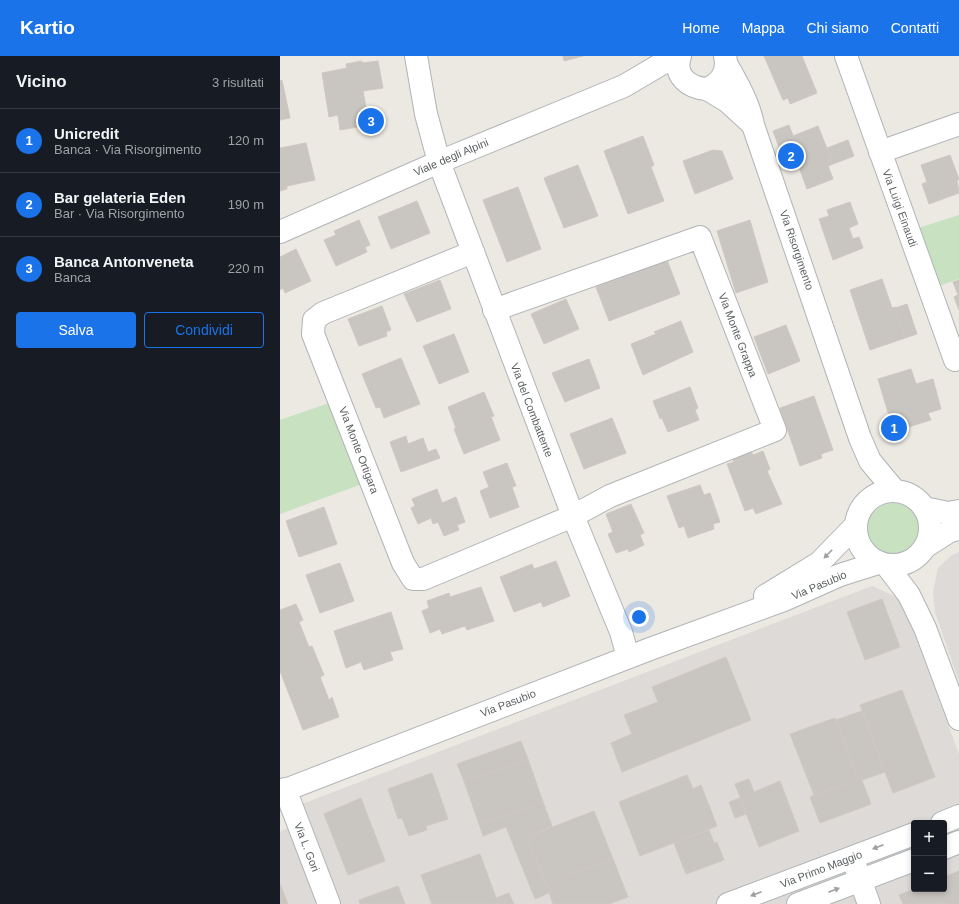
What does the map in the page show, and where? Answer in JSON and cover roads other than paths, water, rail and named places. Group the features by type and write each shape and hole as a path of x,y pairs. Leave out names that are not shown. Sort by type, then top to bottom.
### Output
{"street":[{"name":"Via del Combattente","path":"416,56 426,114 439,162 573,516 620,632 628,657"},
{"name":"Viale degli Alpini","path":"280,232 439,162 624,86 675,56"},
{"path":"680,56 678,68 682,79 692,86 707,89 728,101 742,112 753,125"},
{"name":"Via Luigi Einaudi","path":"846,56 957,359"},
{"name":"Via Risorgimento","path":"707,89 721,80 726,61"},
{"name":"Via Risorgimento","path":"726,61 745,97 753,125 860,438 870,460 895,491"},
{"name":"Viale degli Alpini","path":"624,86 655,79 682,79"},
{"path":"880,152 959,124"},
{"name":"Via Monte Grappa","path":"494,310 700,237 775,430 610,496 573,516"},
{"name":"Via Monte Ortigara","path":"473,252 323,313 314,320 313,334 403,563 413,579 423,579 573,516"},
{"name":"Via Risorgimento","path":"855,526 862,506 866,468 860,438"},
{"path":"862,506 880,493 895,491 906,494 917,500 924,508 930,528 921,552 916,580 925,628"},
{"path":"924,508 948,513 959,511"},
{"path":"855,526 861,548 882,564 909,595 925,628 959,719"},
{"name":"Via Pasubio","path":"737,616 766,595 819,563 855,526"},
{"path":"882,564 903,564 950,531 959,528"},
{"name":"Via Pasubio","path":"283,790 628,657 784,600 840,575 882,564"},
{"name":"Via L. Gori","path":"283,790 329,904"},
{"path":"947,821 959,816"},
{"name":"Via Primo Maggio","path":"728,904 911,835"},
{"path":"947,847 959,842"},
{"path":"852,857 869,904"},
{"path":"798,904 911,861"}],"place":[{"name":"Banca Antonveneta","path":"371,121"},
{"name":"Bar gelateria Eden","path":"791,156"},
{"name":"Unicredit","path":"894,428"}]}
